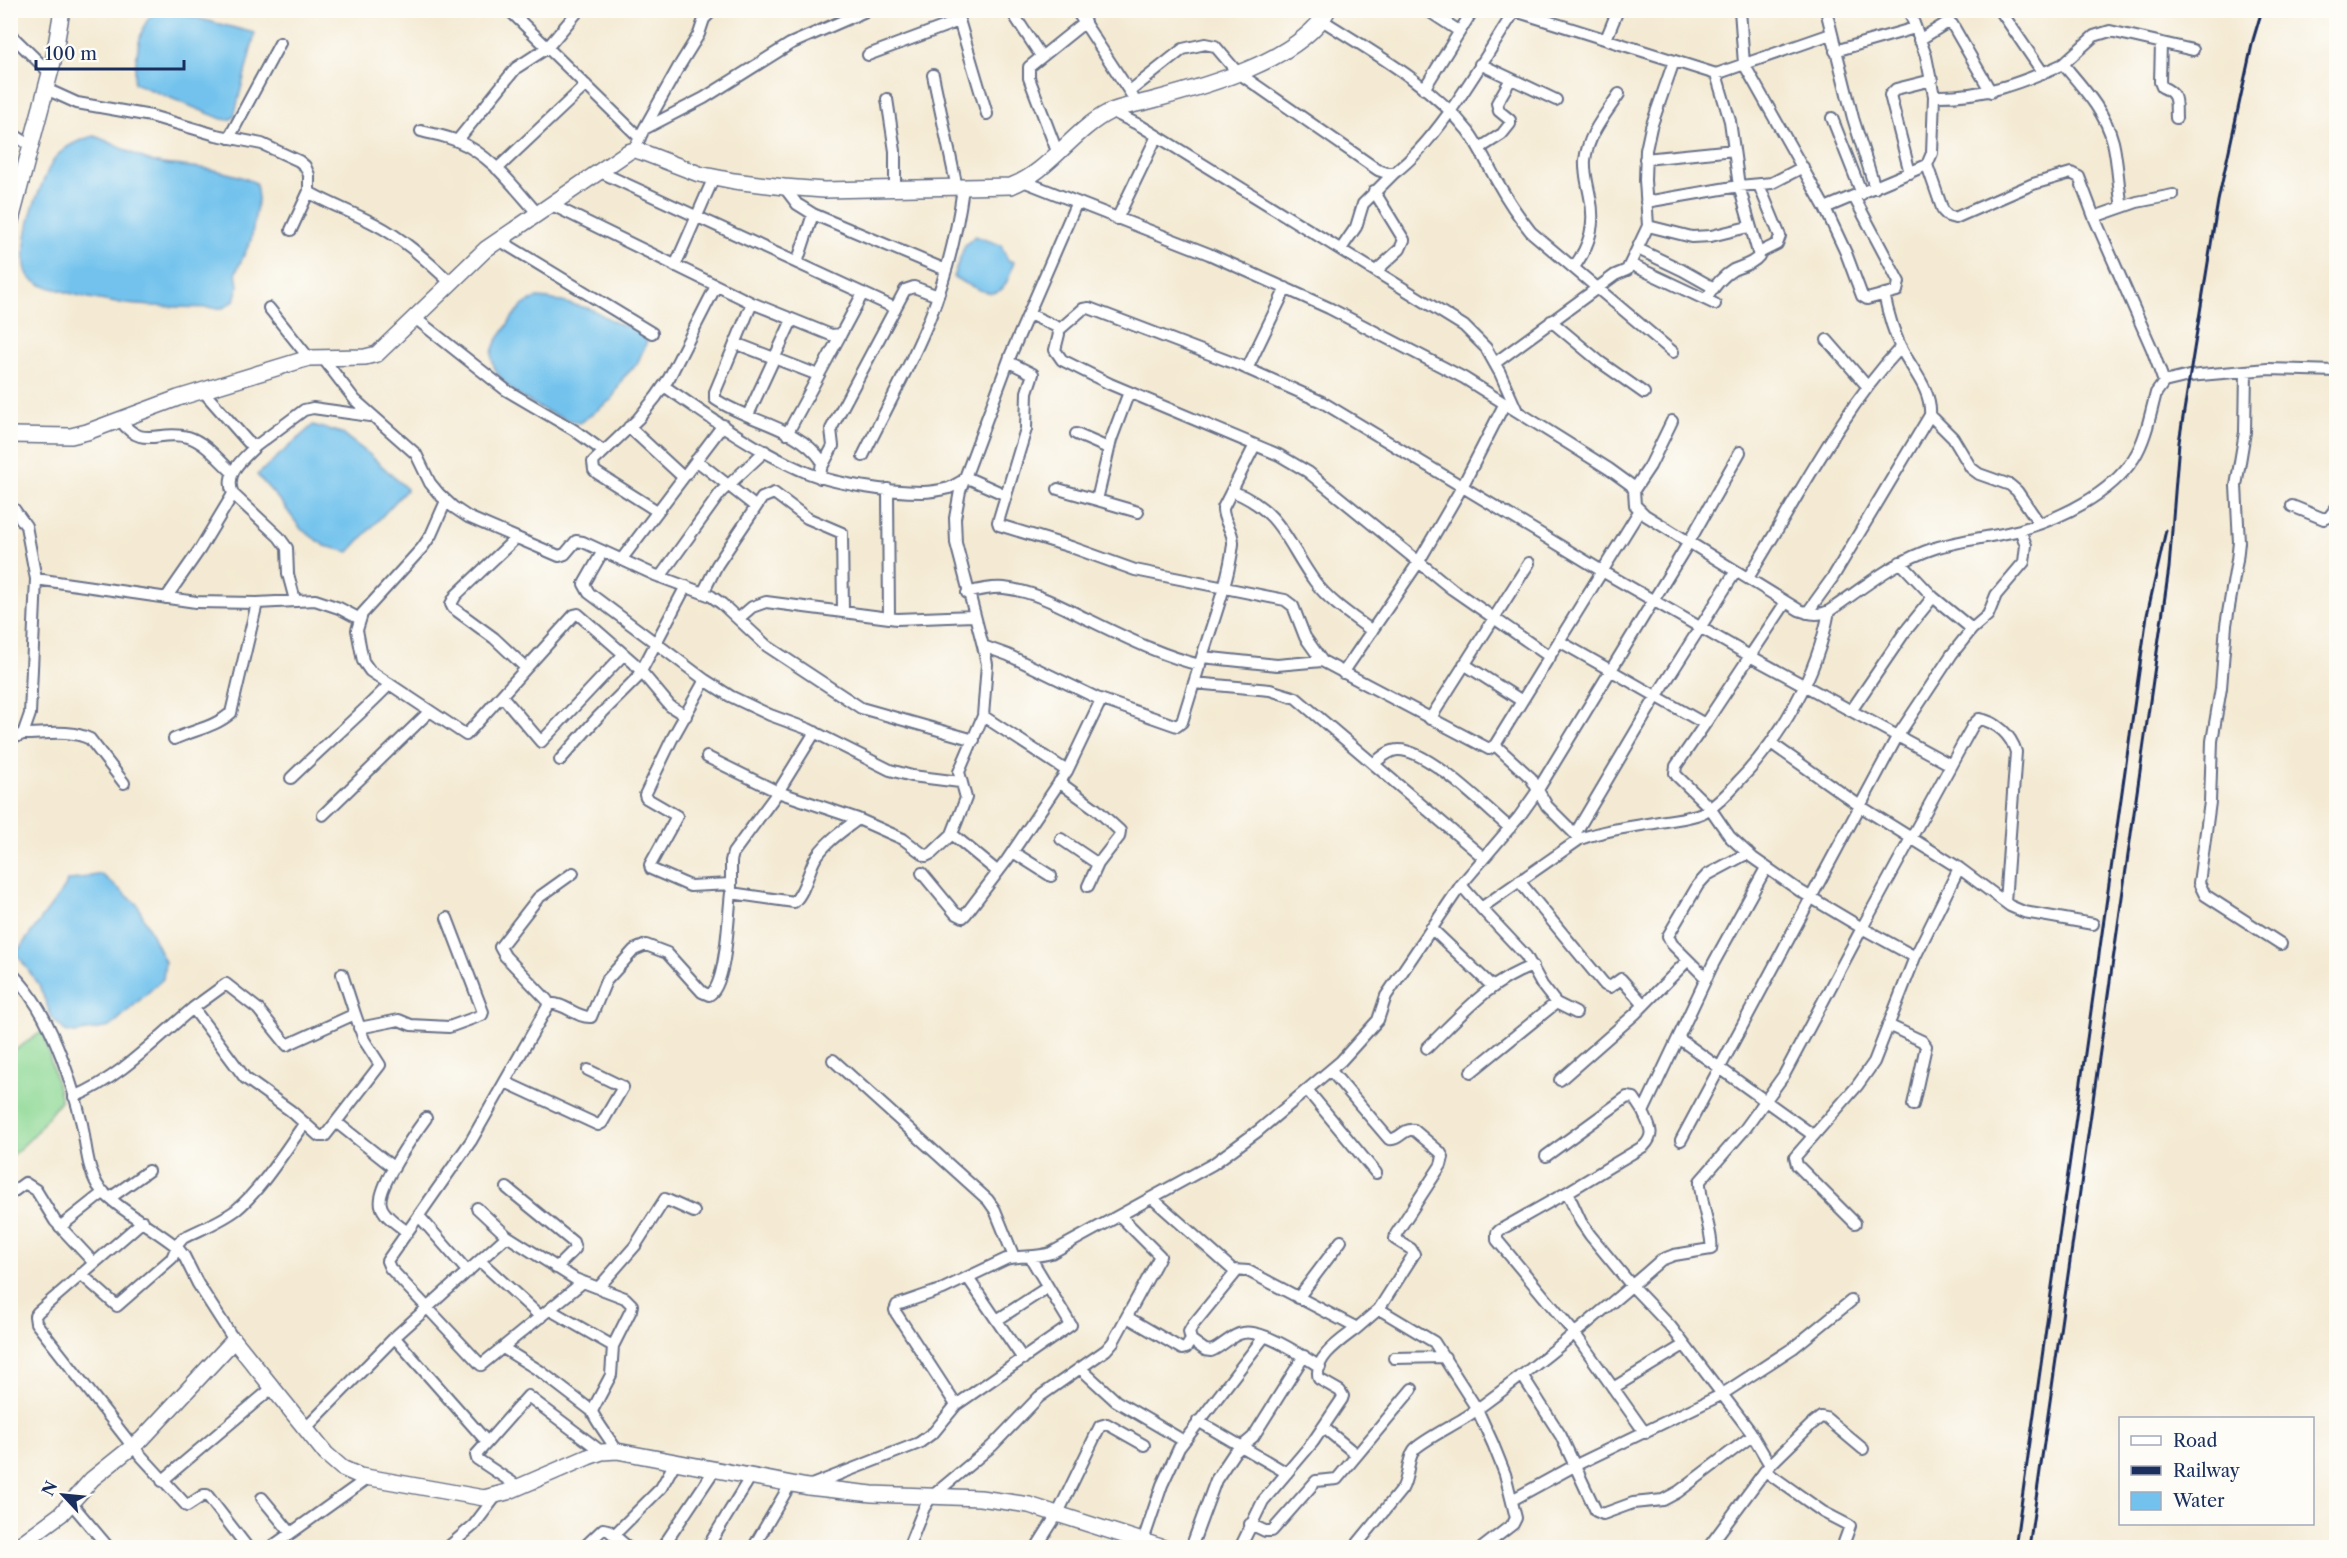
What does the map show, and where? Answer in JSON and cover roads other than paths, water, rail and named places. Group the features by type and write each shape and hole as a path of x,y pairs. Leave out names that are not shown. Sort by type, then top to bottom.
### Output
{"street":[{"path":"10,224 50,73 62,10"},
{"path":"509,10 639,139 699,174 714,177 824,190 960,188 1004,186 1023,181 1043,168 1094,122 1134,98 1172,56 1194,45 1205,44 1215,46 1237,72 1378,170 1387,173 1394,172"},
{"path":"457,141 516,68 547,48 579,10"},
{"path":"639,139 672,76 699,34 703,15 713,10"},
{"path":"10,435 71,436 202,390 316,357 365,357 377,354 466,267 499,240 622,154 639,139 790,44 868,10"},
{"path":"1076,10 1134,98"},
{"path":"1427,10 1459,31"},
{"path":"1424,89 1473,10"},
{"path":"1606,39 1618,10"},
{"path":"1740,10 1744,64 1825,208 1846,253 1862,296 1867,299 1897,291 1899,282 1858,195 1832,118"},
{"path":"1826,10 1853,118 1875,188"},
{"path":"1909,10 1932,80 1934,96 1932,153 1927,165 1943,211 1955,218 2016,191 2071,173 2079,177 2164,382"},
{"path":"2000,10 2043,73"},
{"path":"1341,249 1356,227 1363,204 1374,190 1433,132 1513,11 1716,74 1832,34"},
{"path":"1013,12 1041,56"},
{"path":"1134,98 1188,91 1290,49 1308,35 1325,15 1424,89 1449,111 1480,148 1514,210 1532,232 1673,352"},
{"path":"868,55 958,16 987,114"},
{"path":"1058,154 1028,72 1029,67 1085,22"},
{"path":"1919,40 1945,24 1952,24 1991,92"},
{"path":"1835,51 1915,28"},
{"path":"1934,96 1991,92 2043,73 2063,64 2102,32 2122,33 2193,50"},
{"path":"10,34 50,73"},
{"path":"229,138 280,43"},
{"path":"2161,43 2160,82 2162,87 2173,92 2176,118"},
{"path":"1494,363 1615,275 1626,270 1630,264 1648,226 1645,159 1651,127 1674,61"},
{"path":"1480,64 1556,100"},
{"path":"2063,64 2089,95 2105,122 2113,143 2122,207"},
{"path":"1630,264 1710,302 1714,288 1731,272 1757,259 1758,253 1748,226 1739,186 1730,121 1716,74"},
{"path":"863,456 921,338 938,296 956,232 960,188 933,75"},
{"path":"1480,148 1502,134 1510,124 1507,117 1499,111 1497,104 1512,79"},
{"path":"1910,172 1890,95 1896,90 1932,80"},
{"path":"497,169 586,85"},
{"path":"46,89 77,103 151,116 229,138 262,144 299,161 309,175 309,191 291,230"},
{"path":"1574,267 1586,250 1591,237 1591,200 1586,175 1588,146 1594,131 1619,94"},
{"path":"887,99 896,151 896,189"},
{"path":"1110,111 1157,136 1464,326 1486,348 1517,411"},
{"path":"421,131 457,141 476,151 544,208 792,320 831,335 841,334"},
{"path":"10,132 31,146"},
{"path":"1117,219 1157,136"},
{"path":"1645,159 1734,150"},
{"path":"1825,208 1927,165"},
{"path":"1646,202 1739,186 1759,185 1785,178 1803,167"},
{"path":"598,171 895,308"},
{"path":"675,266 714,177"},
{"path":"1023,181 1076,204 1209,254 1286,288 1425,357 1505,403 1609,469 1631,485 1634,490"},
{"path":"1758,253 1777,244 1780,236 1759,185"},
{"path":"784,187 797,204 813,214 946,270"},
{"path":"1374,190 1404,240 1400,249 1376,271"},
{"path":"309,191 399,238 422,255 451,283"},
{"path":"2094,217 2153,198 2173,195"},
{"path":"708,757 778,792 858,819 903,839 926,856 952,834 966,798 959,772 983,716 987,664 956,543 955,518 963,481 1009,362 1076,204"},
{"path":"797,263 813,214"},
{"path":"1648,226 1692,237 1711,236 1748,226"},
{"path":"499,240 652,333"},
{"path":"1638,249 1714,288"},
{"path":"657,511 594,470 593,462 638,419 664,386 716,286"},
{"path":"820,478 832,446 831,429 905,290 911,286 938,296"},
{"path":"1247,369 1286,288"},
{"path":"787,434 863,293"},
{"path":"1807,613 1833,577 1930,415 1931,406 1927,393 1900,347 1889,317 1884,294"},
{"path":"752,303 714,395 719,402 787,434 815,453 823,465"},
{"path":"269,308 370,416 416,454 430,483 446,501 468,517 559,556 562,556 573,543 579,541 702,593 723,604 767,646 861,708 974,740"},
{"path":"1550,657 1418,563 1308,472 1292,462 1129,392 1058,357 1054,350 1059,330 1080,311 1089,308 1247,369 1322,402 1652,600 1951,765"},
{"path":"1029,314 1055,325 1059,330"},
{"path":"415,318 506,390 574,430 603,451"},
{"path":"748,415 792,320"},
{"path":"1551,321 1600,362 1644,393"},
{"path":"1827,340 1867,386"},
{"path":"735,343 818,375"},
{"path":"1748,578 1867,386 1900,347"},
{"path":"1009,362 1033,374 1028,392 1026,429 998,522 1001,527 1056,542 1135,570 1285,600 1295,610 1305,638 1322,661 1487,749 1495,745 1640,510"},
{"path":"2247,371 2245,432 2236,486 2239,542 2212,741 2210,802 2199,883 2205,895 2281,944"},
{"path":"1672,421 1650,466 1634,490 1633,498 1640,510 1786,602 1807,613 1819,615 1829,611 1900,562 1966,540 2020,530 2053,518 2101,492 2122,474 2135,457 2144,438 2156,393 2164,382 2189,376 2247,371 2337,371"},
{"path":"664,386 765,451 820,478 888,489 925,492 950,487 970,479 1006,495"},
{"path":"202,390 248,442 256,446"},
{"path":"1097,500 1108,448 1129,392"},
{"path":"1343,673 1418,563 1462,487 1505,403"},
{"path":"295,600 288,574 287,548 279,537 233,494 229,486 232,472 256,446 304,410 313,408 370,416"},
{"path":"1930,415 1953,438 1964,460 1971,468 1979,474 2010,485 2017,491 2039,523"},
{"path":"120,420 134,435 143,437 174,434 195,440 232,472"},
{"path":"621,560 723,425"},
{"path":"629,427 683,477"},
{"path":"1076,434 1108,448"},
{"path":"983,646 1008,655 1101,700 1177,726 1182,722 1201,661 1233,542 1223,515 1223,508 1255,445"},
{"path":"660,577 709,506 727,485 765,451"},
{"path":"956,1405 895,1310 900,1303 968,1278 1014,1257 1051,1253 1120,1216 1213,1164 1331,1071 1372,1029 1386,996 1431,928 1461,885 1510,828 1537,791 1689,542 1740,452"},
{"path":"696,460 756,507"},
{"path":"888,489 889,618"},
{"path":"1058,489 1138,512"},
{"path":"1232,491 1250,498 1272,515 1321,589 1372,631"},
{"path":"702,593 717,565 762,498 774,493 807,518 842,533 843,611"},
{"path":"166,598 200,549 233,494"},
{"path":"446,501 431,535 422,548 362,614 357,630 365,666 466,735 576,614 582,616 642,671 670,706 686,716"},
{"path":"2292,506 2324,519 2337,508"},
{"path":"10,509 14,509 26,526 36,579 30,714 23,734"},
{"path":"1681,1140 1897,737 1952,654 1972,629 1988,615 1996,595 2024,562 2026,545 2020,530"},
{"path":"516,538 456,595 451,604 453,608 494,638 526,668"},
{"path":"603,551 586,579 585,589 705,680 747,705 815,732 890,770 912,776 960,782"},
{"path":"1900,562 1933,597 1972,629"},
{"path":"1430,719 1529,563"},
{"path":"1481,908 1578,836 1656,697 1736,571"},
{"path":"36,579 166,598 257,603 315,600 360,619"},
{"path":"560,760 642,671 686,586"},
{"path":"968,593 986,588 1001,588 1033,594 1153,651 1201,661 1277,665 1322,661"},
{"path":"1851,711 1904,633 1933,597"},
{"path":"738,619 752,608 766,602 889,618 973,616"},
{"path":"1786,602 1676,766 1675,773 1710,808 1730,837 1767,868 1812,898 1915,957"},
{"path":"174,739 192,731 219,724 231,714 257,603"},
{"path":"1578,836 1687,817 1710,808 1745,775 1787,719 1824,637 1829,611"},
{"path":"1559,641 1705,724"},
{"path":"502,696 541,742 624,654"},
{"path":"1464,664 1522,701"},
{"path":"705,680 645,795 646,798 677,816 650,865 651,869 690,886 731,889 794,902 822,849 858,819"},
{"path":"1194,683 1269,690 1296,698 1484,858"},
{"path":"291,778 352,723 390,684"},
{"path":"922,873 955,913 963,917 998,872 1066,771 1101,700"},
{"path":"323,815 430,711"},
{"path":"983,716 1066,771"},
{"path":"1354,1548 1402,1489 1416,1448 1452,1427 1522,1375 1668,1257 1711,1249 1700,1181 1767,1101 1785,1075 1862,928 1973,725 1979,719 2004,731 2013,743 2016,752 2005,902"},
{"path":"549,1004 554,1003 585,1017 591,1017 606,981 634,950 646,945 667,953 702,992 709,995 713,993 722,971 733,853 778,792 815,732"},
{"path":"10,739 23,734 84,736 90,740 124,783"},
{"path":"1771,743 1860,806 1959,868 2005,902 2038,916 2092,924"},
{"path":"1495,745 1531,778 1547,806 1578,836"},
{"path":"1374,763 1392,751 1409,751 1419,755 1435,765 1510,828"},
{"path":"1059,782 1096,809 1120,831 1119,837 1098,864 1088,886"},
{"path":"952,834 998,872"},
{"path":"1061,839 1098,864"},
{"path":"1012,852 1051,876"},
{"path":"1706,978 1669,940 1670,932 1707,874 1748,853"},
{"path":"1642,1112 1706,978 1767,868"},
{"path":"1855,1223 1795,1161 1797,1154 1874,1062 1915,957 1959,868"},
{"path":"549,1004 505,956 500,947 538,898 573,873"},
{"path":"1519,881 1607,987 1621,979 1644,1005"},
{"path":"1461,885 1533,966 1542,985 1556,1004 1576,1013"},
{"path":"359,1028 399,1020 411,1025 449,1027 482,1015 483,1011 447,918"},
{"path":"1431,928 1493,987"},
{"path":"1560,1080 1644,1005 1688,960"},
{"path":"1427,1048 1493,987 1518,971 1533,966"},
{"path":"10,972 37,1006 61,1059 74,1096 94,1178 107,1195 143,1221 184,1256 198,1284 234,1340 304,1429 342,1468 368,1478 472,1497 496,1496 610,1451"},
{"path":"193,1008 245,1078 322,1137 327,1134 380,1065 364,1041 342,974"},
{"path":"74,1096 100,1085 116,1074 193,1008 226,984 258,1009 287,1045 355,1014"},
{"path":"549,1004 471,1141 387,1261 479,1365 485,1364 584,1282"},
{"path":"1471,1072 1556,1004"},
{"path":"1888,1025 1922,1041 1926,1046 1913,1105"},
{"path":"1678,1038 1813,1135"},
{"path":"833,1060 988,1200 995,1210 1014,1257"},
{"path":"505,1082 600,1124 623,1087 588,1070"},
{"path":"1240,1548 1263,1501 1323,1427 1343,1396 1340,1391 1319,1379 1320,1367 1328,1352 1379,1309 1414,1254 1411,1249 1395,1239 1396,1234 1441,1165 1443,1156 1414,1130 1410,1129 1395,1139 1389,1140 1331,1071"},
{"path":"1308,1091 1376,1173"},
{"path":"1546,1156 1627,1097 1634,1098 1652,1130 1648,1142 1500,1230 1496,1237 1575,1334 1645,1433"},
{"path":"407,1232 387,1214 381,1205 380,1198 407,1144 426,1118"},
{"path":"336,1122 394,1168"},
{"path":"81,1274 117,1306 172,1257 183,1238 223,1219 251,1195 305,1123"},
{"path":"60,1227 148,1171"},
{"path":"10,1194 21,1185 29,1184 36,1190 60,1227 94,1263"},
{"path":"507,1188 573,1242 575,1249 556,1268"},
{"path":"1570,1190 1569,1200 1581,1222 1632,1286 1684,1345 1752,1435 1768,1468 1823,1512 1850,1526 1842,1548"},
{"path":"1152,1198 1229,1267 1237,1271 1248,1271 1357,1328"},
{"path":"599,1287 634,1246 665,1199 694,1212"},
{"path":"477,1208 507,1236 556,1268 625,1298 632,1305 632,1310 614,1346 611,1375 592,1411 592,1416 607,1433 610,1451"},
{"path":"419,1216 468,1272"},
{"path":"908,1548 924,1508 931,1497 992,1446 1039,1397 1106,1350 1160,1257 1159,1252 1120,1216"},
{"path":"143,1221 38,1312 35,1320 133,1447 162,1480 188,1506 204,1495 207,1496 248,1548"},
{"path":"304,1429 395,1338 507,1236"},
{"path":"1298,1298 1341,1241"},
{"path":"808,1487 919,1443 934,1432 956,1405 1071,1325 1030,1257"},
{"path":"480,1261 541,1317"},
{"path":"1127,1317 1182,1349 1186,1348 1191,1340 1192,1324 1237,1271"},
{"path":"968,1278 1023,1359"},
{"path":"997,1320 1048,1287"},
{"path":"1512,1500 1574,1466 1721,1395 1793,1348 1851,1301"},
{"path":"1379,1309 1434,1342 1477,1409 1501,1464 1516,1514 1515,1521 1482,1548"},
{"path":"550,1310 614,1346"},
{"path":"1191,1340 1205,1350 1211,1351 1242,1333 1264,1337 1284,1344 1320,1367"},
{"path":"1143,1541 1162,1485 1184,1441 1264,1337"},
{"path":"395,1338 487,1442"},
{"path":"15,1548 61,1514 92,1479 133,1447 234,1340"},
{"path":"1613,1388 1684,1345"},
{"path":"503,1348 540,1371 592,1411"},
{"path":"1191,1548 1216,1480 1234,1453 1253,1437 1304,1356"},
{"path":"1394,1358 1445,1357"},
{"path":"1080,1368 1116,1401 1184,1441"},
{"path":"1522,1375 1551,1419 1596,1510 1603,1514 1634,1503 1663,1500 1678,1492 1752,1435"},
{"path":"162,1480 272,1388"},
{"path":"1250,1524 1265,1531 1272,1531 1316,1481 1337,1479 1412,1389"},
{"path":"519,1487 477,1459 477,1453 528,1396 610,1451 676,1461 808,1487 872,1494 1001,1500 1058,1513 1164,1548"},
{"path":"1708,1548 1768,1468 1821,1417 1826,1418 1863,1449"},
{"path":"1198,1422 1287,1473"},
{"path":"1036,1548 1058,1513 1100,1426 1107,1424 1144,1445"},
{"path":"1323,1427 1358,1455"},
{"path":"614,1535 661,1488 676,1461"},
{"path":"662,1548 715,1469"},
{"path":"707,1548 751,1476"},
{"path":"270,1548 368,1478"},
{"path":"753,1548 791,1483"},
{"path":"447,1548 474,1525 496,1496"},
{"path":"262,1498 291,1533"},
{"path":"71,1503 109,1548"},
{"path":"583,1548 603,1528 629,1548"}],"water":[{"path":"156,11 169,11 255,33 234,117 229,120 222,119 134,83 141,34"},
{"path":"94,136 154,162 201,168 239,176 256,183 258,199 251,240 236,272 238,286 234,301 223,308 159,307 118,303 77,295 37,283 30,278 25,268 24,258 26,237 33,206 50,166 55,158 70,145"},
{"path":"975,236 1001,245 1008,260 1014,262 1005,285 995,293 980,290 953,277 965,245"},
{"path":"537,298 591,309 622,326 630,325 645,332 647,341 637,364 623,378 612,399 580,423 555,415 527,400 503,381 495,370 492,354 496,342 518,310"},
{"path":"313,425 341,433 369,454 407,489 349,552 325,546 301,529 257,475"},
{"path":"101,874 137,904 165,962 163,979 110,1027 74,1033 65,1031 52,1018 39,985 16,953 65,887 67,881"}],"railway":[{"path":"2029,1548 2169,568 2179,442 2218,201 2253,40 2262,10"},
{"path":"2015,1548 2147,615 2166,530"}]}
